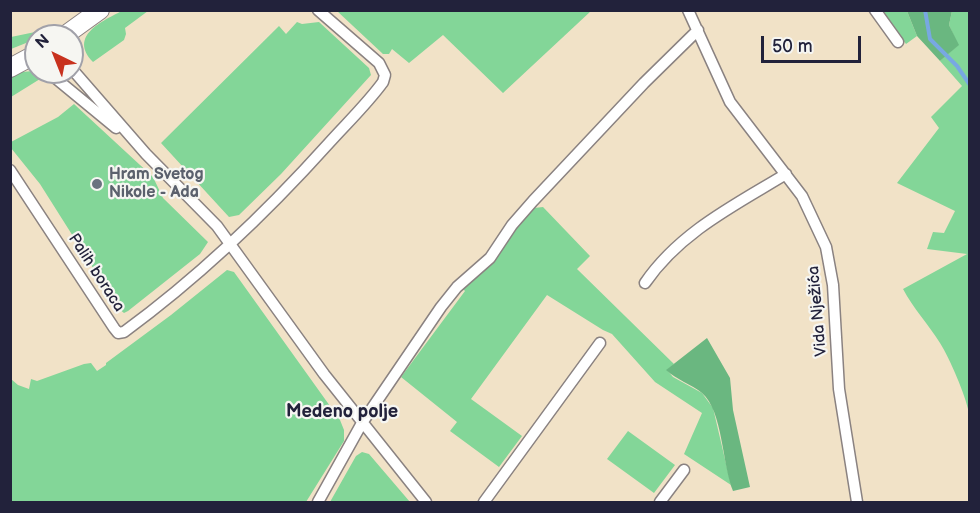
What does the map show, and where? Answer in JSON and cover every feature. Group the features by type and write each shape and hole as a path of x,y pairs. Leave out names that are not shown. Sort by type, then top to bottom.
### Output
{"main road":[{"path":"81,24 100,10"}],"street":[{"name":"Palih boraca","path":"10,170 118,333 124,332 169,299 230,245 300,175 383,82 385,75 379,63 318,10"},
{"name":"Vida Nježića","path":"688,10 730,102 802,196 826,247 835,306 839,389 857,502"},
{"path":"875,10 898,42"},
{"path":"318,502 362,423 417,340 457,287 490,258 512,225 533,201 644,83 699,30"},
{"path":"84,83 146,154 217,226 362,423 426,502"},
{"path":"62,84 146,154"},
{"path":"645,283 660,262 699,228 786,174"},
{"path":"484,502 600,343"},
{"path":"660,502 684,470"}],"green space":[{"path":"124,10 148,11 125,28 124,40 93,62 86,53 84,44 86,37 91,30"},
{"path":"337,11 591,11 503,93 443,35 409,63 392,49 389,54 383,54"},
{"path":"882,11 907,11 917,36 906,44"},
{"path":"907,11 952,11 949,25 959,45 940,61 917,36"},
{"path":"952,11 969,11 969,413 961,387 944,350 903,289 967,254 927,249 933,232 944,233 955,211 897,183 939,128 931,117 962,86 940,61 958,45 949,25"},
{"path":"297,22 302,24 319,22 369,68 371,75 281,174 239,215 229,217 161,143 279,26 286,34"},
{"path":"24,34 24,44 11,49 11,37"},
{"path":"24,72 24,84 32,84 11,97 11,77"},
{"path":"74,104 153,177 163,198 208,242 200,254 124,313 119,309 40,184 11,148 11,142 58,117"},
{"path":"543,207 590,256 577,269 674,364 667,370 673,377 702,393 713,408 731,485 684,454 702,413 655,382 612,334 547,295 471,399 522,436 499,467 450,431 457,422 401,377 465,291 461,287 517,223 534,208"},
{"path":"227,270 234,272 340,420 344,430 344,441 306,502 11,502 11,379 18,385 29,389 31,379 37,381 84,364 91,363 97,371"},
{"path":"707,338 730,378 733,410 750,487 733,491 718,425 709,401 698,390 666,370"},
{"path":"628,431 675,465 654,493 607,459"},
{"path":"362,452 369,454 410,502 330,502 356,456"}],"waterway":[{"path":"925,10 930,39 957,66 970,85"}],"place":[{"name":"Hram Svetog Nikole - Ada","path":"97,184"}],"district":[{"name":"Medeno polje","path":"342,412"}]}
